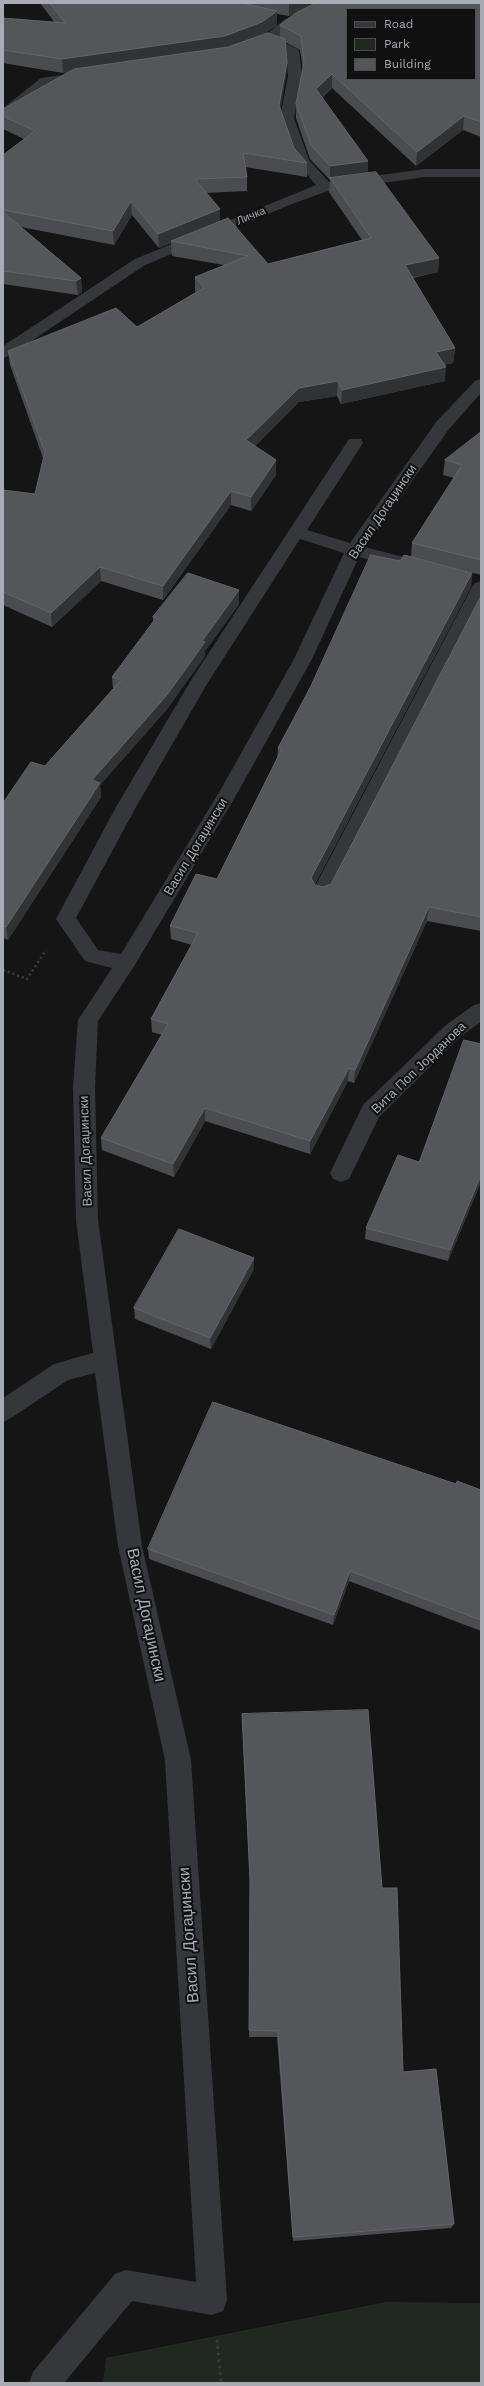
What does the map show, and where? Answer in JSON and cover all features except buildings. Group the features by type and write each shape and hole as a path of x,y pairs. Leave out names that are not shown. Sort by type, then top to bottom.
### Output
{"street":[{"path":"235,52 268,40 290,22 333,3"},
{"path":"275,18 290,22"},
{"path":"268,40 292,50 295,76 287,118 302,161 325,187"},
{"path":"3,115 46,81 99,74"},
{"name":"Личка","path":"3,353 140,262 325,187 425,173 481,173"},
{"name":"Васил Догаџински","path":"43,2382 126,2285 212,2300 178,1760 130,1546 87,1220 84,1087 88,1020 126,963 229,792 303,659 354,550 443,425 481,384"},
{"path":"126,963 92,956 66,919 126,807 199,681 298,533 355,444"},
{"path":"298,533 354,550 436,571"},
{"path":"322,892 476,582"},
{"name":"Вита Поп Јорданова","path":"341,1173 371,1111 454,1030 481,1011"},
{"path":"3,1411 62,1371 106,1360"}],"path":[{"path":"3,970 27,979 66,919"}],"green space":[{"path":"386,2302 481,2303 481,2383 103,2383 106,2358"}]}
